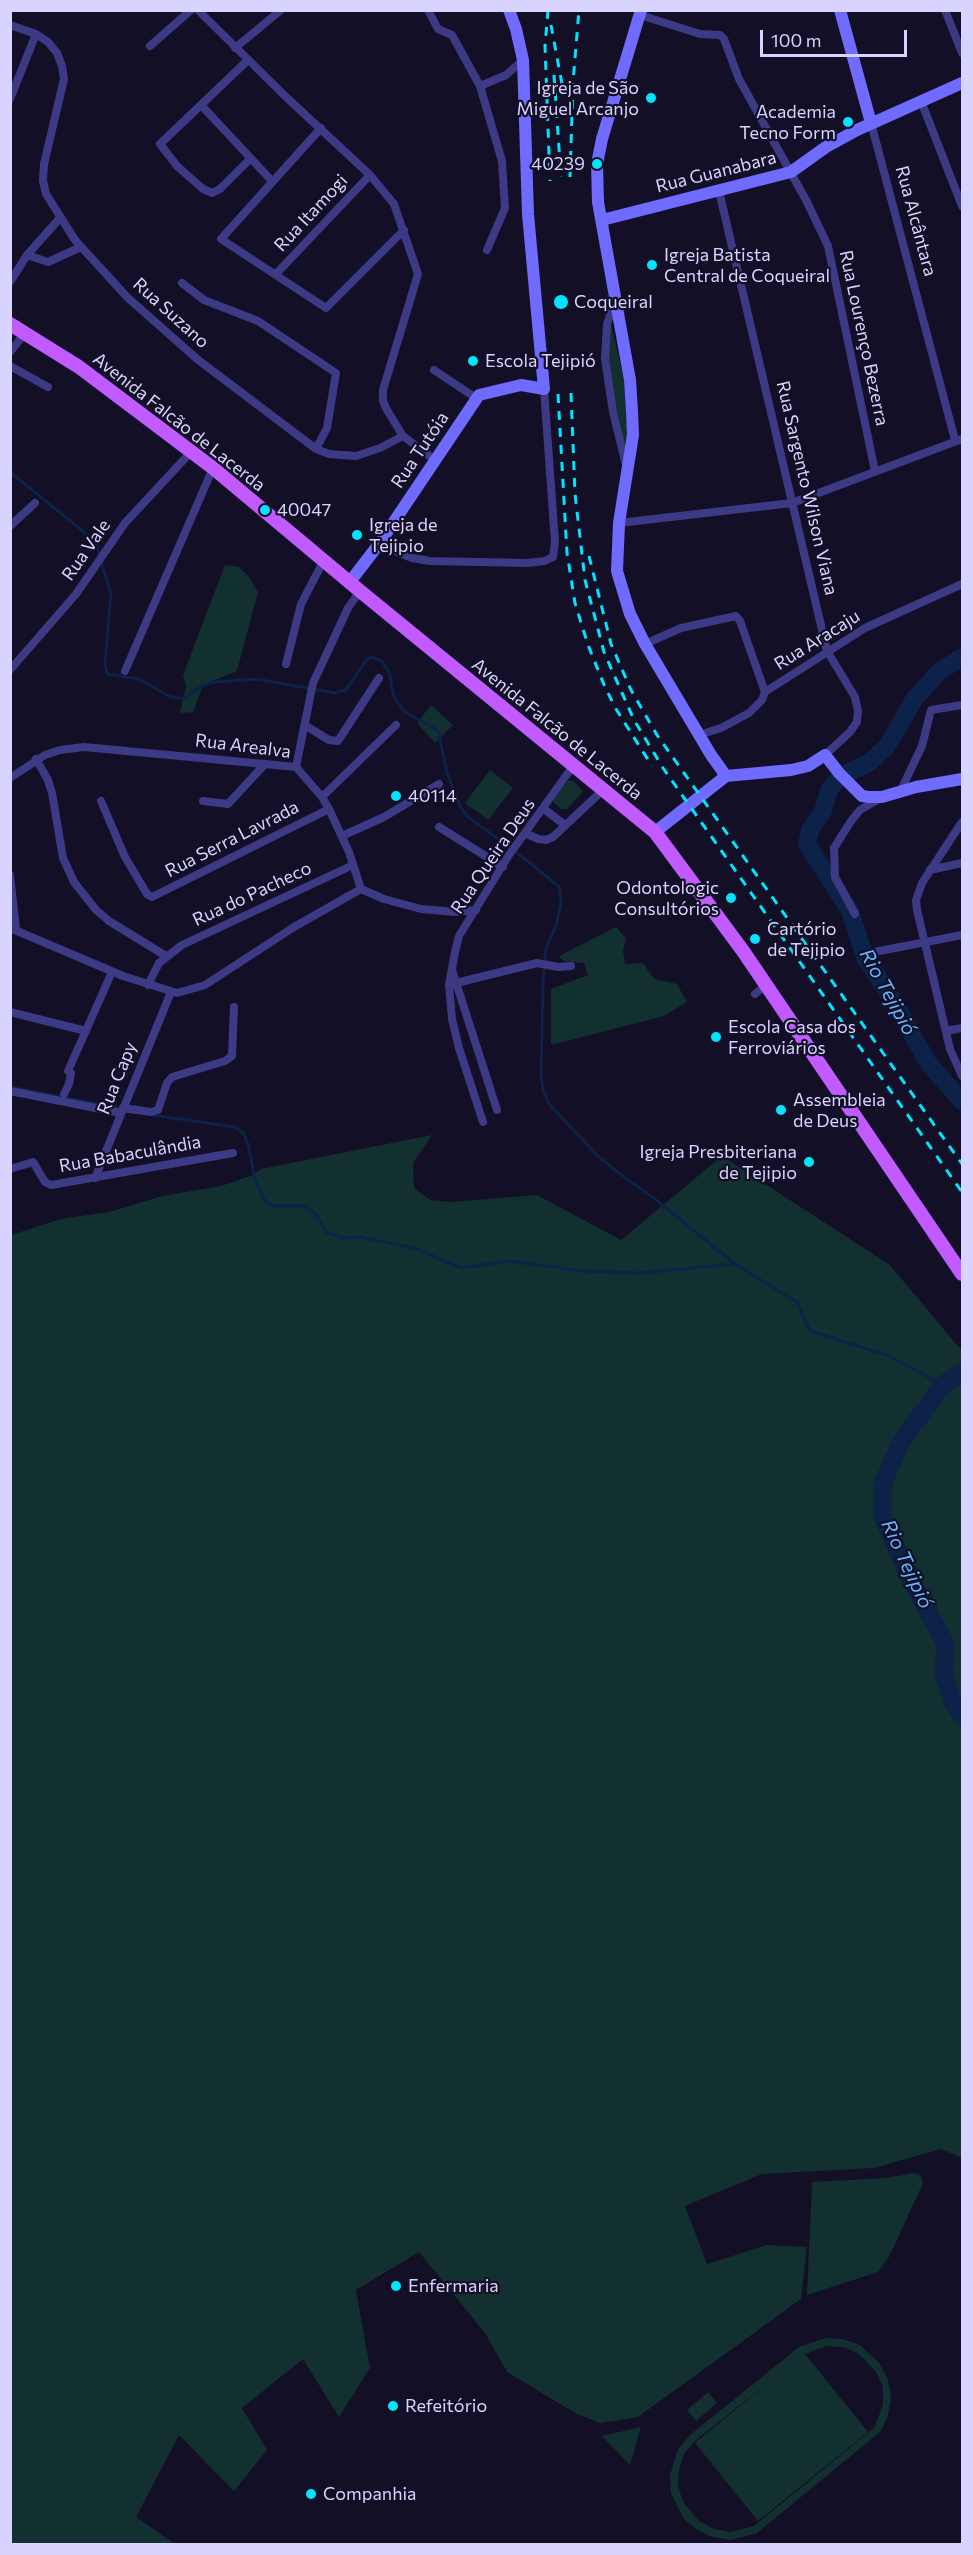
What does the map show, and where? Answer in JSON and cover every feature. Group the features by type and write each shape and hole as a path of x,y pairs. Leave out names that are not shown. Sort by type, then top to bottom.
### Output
{"main road":[{"name":"Avenida Falcão de Lacerda","path":"10,324 79,367 213,468 354,587 655,832 760,989 963,1274"}],"street":[{"path":"150,46 191,10"},
{"path":"198,10 235,48 370,175 394,204 418,274 383,390 387,410 403,436 435,460"},
{"path":"235,48 281,10"},
{"path":"428,10 438,29 453,35 480,86 502,161 505,208 487,250"},
{"path":"379,544 412,558 430,561 527,563 545,561 553,557 555,542 531,243 523,60 509,10"},
{"name":"Rua Alcântara","path":"840,10 959,440"},
{"path":"945,10 963,53"},
{"path":"641,13 602,139 597,164 602,220 630,380 633,411 633,435 619,523 617,571 630,614 645,644 711,755 726,776 655,832"},
{"name":"Rua Lourenço Bezerra","path":"641,13 700,34 723,37 739,79 828,246 875,471"},
{"path":"10,25 36,34 10,99"},
{"name":"Rua Suzano","path":"36,34 48,42 57,53 64,79 44,164 43,181 46,194 81,247 127,297 162,330 236,390 316,448 328,454 356,456 381,448 403,436"},
{"path":"248,60 160,144 177,166 203,189 212,193 220,189 250,159"},
{"path":"480,86 506,75 523,60"},
{"name":"Rua Guanabara","path":"602,220 790,172 826,147 871,123 963,83"},
{"path":"921,101 963,206"},
{"path":"201,105 272,182"},
{"path":"321,128 221,239 326,308 404,230"},
{"name":"Rua Itamogi","path":"276,274 370,175"},
{"name":"Rua Sargento Wilson Viana","path":"719,191 827,651 855,697 858,711 857,722 850,732 825,755 808,766 767,774 726,776"},
{"path":"10,282 27,255 60,218"},
{"path":"27,255 48,262 81,247"},
{"path":"182,284 204,300 258,321 336,373 327,428 316,448"},
{"path":"615,301 607,324 605,359 613,412 628,471"},
{"path":"10,352 25,333"},
{"path":"10,366 48,387"},
{"path":"434,370 477,397 521,385 544,389"},
{"name":"Rua Tutóia","path":"354,587 379,544 477,397"},
{"path":"619,523 792,503 959,440"},
{"name":"Rua Vale","path":"10,670 55,620 99,564 113,538 191,452"},
{"path":"125,671 213,468"},
{"path":"10,526 35,503"},
{"path":"286,664 301,604 324,560"},
{"name":"Rua Aracaju","path":"699,735 721,728 749,713 762,700 765,692 827,651 885,618 963,584"},
{"path":"296,767 313,683 348,608 354,587"},
{"path":"645,644 681,628 736,616 740,621 765,692"},
{"path":"306,726 329,740 338,741 379,678"},
{"path":"900,792 922,746 931,710 963,705"},
{"path":"322,797 396,725"},
{"name":"Rua Arealva","path":"10,778 36,759 60,750 84,747 296,767 322,797 329,809 342,836 361,889"},
{"path":"825,755 839,773 862,795 882,797"},
{"path":"36,759 48,780 63,858 74,882 96,910 109,921 166,956 159,963 148,985"},
{"path":"203,801 228,804 265,764"},
{"name":"Rua Queira Deus","path":"483,1122 459,1048 452,970 459,936 509,855 573,766"},
{"path":"855,914 836,877 834,848 840,836 860,810 882,797 963,779"},
{"path":"342,836 384,817 438,784"},
{"path":"523,836 546,840 554,837 603,790"},
{"name":"Rua Serra Lavrada","path":"101,801 125,857 150,897 156,897 202,871 329,809"},
{"path":"544,809 565,825"},
{"path":"963,822 922,883 916,900 924,943 946,1031 955,1063 963,1076"},
{"path":"439,827 503,867"},
{"path":"930,870 963,863"},
{"name":"Rua do Pacheco","path":"166,956 182,945 353,865"},
{"path":"10,875 13,928 112,972 171,992 188,991 205,985 294,927 361,889 384,899 421,909 455,912 476,910"},
{"path":"874,952 963,935"},
{"path":"453,983 542,963 571,966"},
{"path":"64,1094 69,1084 70,1073 68,1071 112,972"},
{"name":"Rua Queira Deus","path":"453,983 497,1110"},
{"name":"Rua Capy","path":"95,1178 171,992"},
{"path":"10,1091 122,1111 152,1112 158,1110 172,1077 225,1061 232,1056 234,1007"},
{"path":"10,1012 86,1032"},
{"path":"946,1031 963,1029"},
{"name":"Rua Babaculândia","path":"10,1169 35,1162 48,1185 233,1153"}],"green space":[{"path":"611,324 624,380 628,439 625,446 609,375 608,334"},
{"path":"225,565 239,567 249,577 258,592 237,671 203,685 193,712 180,713 186,686 183,675"},
{"path":"431,705 453,725 435,743 417,723"},
{"path":"490,770 513,788 488,820 465,803"},
{"path":"568,781 574,781 583,792 567,809 561,809 554,803 554,799"},
{"path":"616,927 626,938 623,951 625,964 643,963 654,979 677,984 687,1002 664,1016 551,1045 551,989 588,975 584,963 564,961 559,956"},
{"path":"432,1135 413,1163 414,1188 430,1200 451,1202 537,1195 621,1240 722,1156 890,1265 962,1351 962,2158 941,2149 874,2168 762,2174 685,2206 707,2264 767,2245 807,2247 801,2299 638,2417 600,2423 575,2413 507,2372 485,2333 419,2252 356,2290 370,2368 339,2417 303,2359 242,2408 267,2450 234,2491 179,2435 136,2517 175,2544 11,2544 11,1235 61,1219 109,1212 162,1196 221,1186 253,1175 261,1169"},
{"path":"915,2173 921,2175 923,2183 889,2257 878,2272 807,2295 812,2182 885,2178"},
{"path":"825,2338 843,2339 860,2345 880,2364 888,2380 891,2398 888,2416 880,2432 757,2533 731,2540 713,2537 697,2530 683,2518 671,2493 670,2475 678,2449 690,2435 799,2347","holes":["827,2346 844,2347 859,2354 876,2372 883,2387 883,2404 875,2427 754,2526 730,2532 714,2529 699,2521 683,2502 678,2486 679,2469 684,2454 695,2441 775,2377 695,2443 758,2521 868,2432 805,2354"]},
{"path":"708,2392 717,2403 696,2421 687,2410"},
{"path":"641,2427 630,2465 602,2436"}],"waterway":[{"path":"10,472 95,541 100,556"},
{"path":"101,562 111,594 105,664 107,674 139,679 169,696 183,699 203,685 257,679 335,693 346,690 367,659 373,657 382,661 390,675 393,694 399,705 405,712 438,730 447,773 461,808 468,817 559,887 561,902 556,926 546,948 543,982 541,1075 543,1090 549,1104 598,1156 620,1174 655,1199 735,1264 797,1302 810,1331 889,1356 943,1385"},
{"name":"Rio Tejipió","path":"962,657 940,671 915,698 887,746 869,763 841,776 829,790 823,811 810,830 807,844 850,911 865,957 897,1007 928,1063 962,1101"},
{"path":"10,1087 119,1108"},
{"path":"152,1115 235,1127 243,1133 248,1144 255,1179 266,1203 275,1206 304,1206 316,1214 327,1233 345,1238 361,1237 417,1249 461,1268 509,1261 582,1271 640,1273 735,1264"},
{"name":"Rio Tejipió","path":"962,1372 943,1385 902,1440 883,1483 882,1516 908,1574 945,1643 944,1676 953,1702 962,1717"}],"railway":[{"path":"548,10 545,46 550,181"},
{"path":"570,177 573,83 579,10"},
{"path":"551,25 562,84"},
{"path":"554,75 561,177"},
{"path":"571,393 575,494 585,580 604,652 634,720 663,768 962,1192"},
{"path":"558,394 567,553 575,603 588,645 605,687 652,766"},
{"path":"589,556 611,644 631,690 657,735 962,1164"}],"place":[{"name":"Igreja de São Miguel Arcanjo","path":"651,98"},
{"name":"Academia Tecno Form","path":"848,122"},
{"name":"40239","path":"597,164"},
{"name":"Igreja Batista Central de Coqueiral","path":"652,265"},
{"name":"Coqueiral","path":"561,302"},
{"name":"Escola Tejipió","path":"473,361"},
{"name":"40047","path":"265,510"},
{"name":"Igreja de Tejipio","path":"357,535"},
{"name":"40114","path":"396,796"},
{"name":"Odontologic Consultórios","path":"731,898"},
{"name":"Cartório de Tejipio","path":"755,939"},
{"name":"Escola Casa dos Ferroviários","path":"716,1037"},
{"name":"Assembleia de Deus","path":"781,1110"},
{"name":"Igreja Presbiteriana de Tejipio","path":"809,1162"},
{"name":"Enfermaria","path":"396,2286"},
{"name":"Refeitório","path":"393,2406"},
{"name":"Companhia","path":"311,2494"}]}
